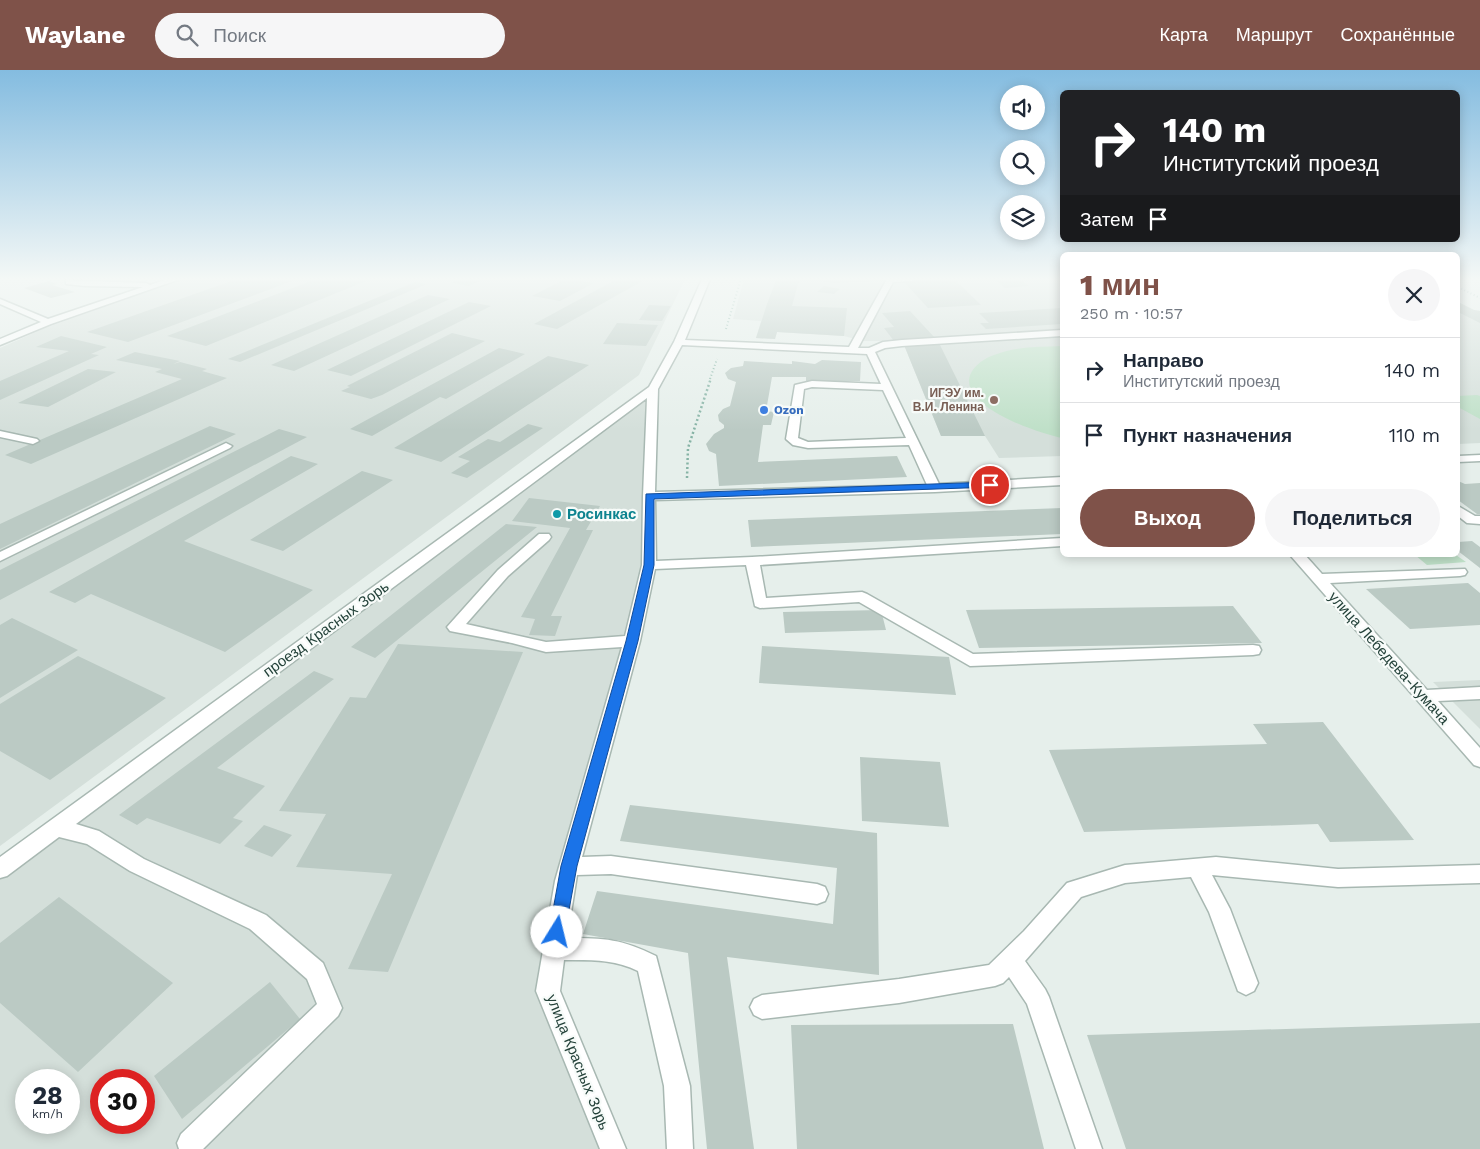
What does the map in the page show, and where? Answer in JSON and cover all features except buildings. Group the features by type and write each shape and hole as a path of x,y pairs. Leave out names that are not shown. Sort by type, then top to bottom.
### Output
{"street":[{"path":"0,342 30,329"},
{"name":"улица Красных Зорь","path":"613,1149 548,991 569,866 632,641 649,565 649,496 653,389 684,329"},
{"path":"852,350 863,329"},
{"path":"679,342 870,350 883,345 902,343 1060,333"},
{"path":"870,350 935,488"},
{"path":"887,387 812,384 799,387 792,439 797,443 808,445 913,441"},
{"name":"проезд Красных Зорь","path":"0,869 653,389"},
{"path":"0,434 33,441"},
{"path":"0,557 226,446"},
{"path":"1460,459 1480,458"},
{"path":"649,496 935,488 1060,481"},
{"path":"1460,511 1472,520 1480,520"},
{"path":"544,537 503,573 455,627 546,647 632,641"},
{"path":"649,565 752,561 1060,542"},
{"name":"улица Лебедева-Кумача","path":"1300,557 1480,760"},
{"path":"752,561 760,603 862,597 970,660 1253,650"},
{"path":"1319,580 1460,572"},
{"path":"1424,696 1480,693"},
{"path":"56,828 92,837 137,866 258,922 315,971 330,1008 190,1143"},
{"path":"569,866 611,865 817,894"},
{"path":"762,1007 898,991 995,975 1074,890 1125,874 1216,866 1338,878 1480,874"},
{"path":"1197,868 1219,909 1246,983"},
{"path":"554,949 600,949 625,953 648,964 677,1086 680,1149"},
{"path":"1010,960 1037,997 1088,1149"}],"path":[{"path":"686,495 688,448 726,329"}],"shaded area":[{"path":"42,329 661,329 639,375 0,846 0,348"},
{"path":"759,329 1060,329 1060,456 999,458 985,436 941,436 904,345 894,341 863,341 844,336 777,332 775,339 756,338"},
{"path":"1460,329 1480,329 1480,443 1460,444"},
{"path":"651,392 647,565 543,992 608,1149 0,1149 0,872"},
{"path":"1480,680 1480,729 1433,682"}],"green space":[{"path":"1060,346 1060,437 1020,424 987,407 976,397 969,385 971,373 975,367 991,356 1019,348"},
{"path":"1460,396 1480,396 1480,419 1460,408"},
{"path":"1417,557 1459,557 1466,562 1427,565"}],"place":[{"name":"ИГЭУ им. В.И. Ленина","path":"994,400"},
{"name":"Ozon","path":"764,410"},
{"name":"Росинкас","path":"557,514"}],"route":[{"path":"557,932 565,881 632,641 649,565 649,496 990,485"}]}
